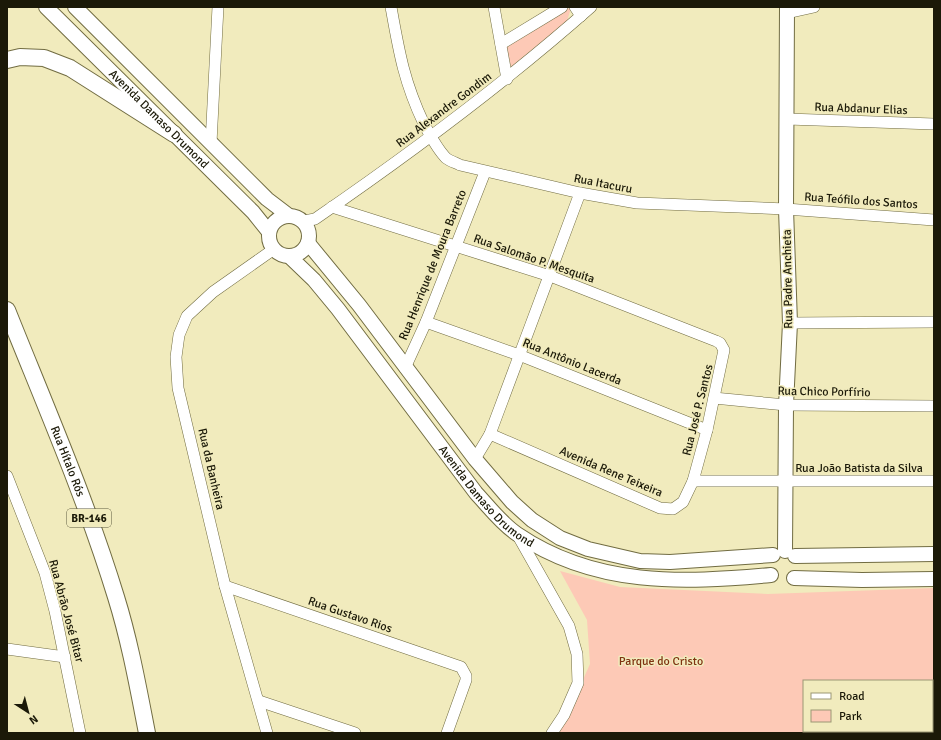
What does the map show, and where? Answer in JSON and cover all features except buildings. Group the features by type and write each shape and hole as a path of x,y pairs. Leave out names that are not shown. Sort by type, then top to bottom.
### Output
{"highway":[{"path":"7,60 20,57 44,58 70,68 174,134"},
{"name":"Rua Hítalo Rós","path":"7,310 60,441 116,596 132,655 147,733"}],"main road":[{"name":"Avenida Damaso Drumond","path":"46,7 253,212 269,232"},
{"name":"Avenida Damaso Drumond","path":"75,7 267,198 288,215"},
{"name":"Rua Padre Anchieta","path":"784,554 786,405 790,323 786,209 787,10"},
{"path":"288,215 304,221 309,232 308,243 298,254 289,256 278,253 274,249 269,238 269,232 274,223 282,216 288,215"},
{"name":"Avenida Damaso Drumond","path":"308,243 359,305 475,459 512,502 532,520 560,538 588,549 640,560 670,562 784,554 934,554"},
{"name":"Avenida Damaso Drumond","path":"289,256 314,280 338,308 476,493 495,514 517,533 547,551 585,568 617,576 708,581 771,575"},
{"path":"794,578 799,565 784,554 768,562 771,575 782,582 794,578 862,580 934,579"}],"street":[{"path":"212,143 218,7"},
{"name":"Rua Itacuru","path":"391,7 398,52 404,76 414,104 430,136 446,158 460,165 485,172 580,193 637,203 786,209"},
{"path":"494,7 507,79"},
{"path":"501,44 562,7"},
{"name":"Rua Alexandre Gondim","path":"304,221 315,219 507,79 578,11 591,7"},
{"path":"787,10 814,7"},
{"name":"Rua Abdanur Elias","path":"787,120 934,124"},
{"name":"Rua Henrique de Moura Barreto","path":"405,368 426,322 485,172"},
{"path":"475,459 490,434 580,193"},
{"name":"Rua Salomão P. Mesquita","path":"332,207 550,276 723,345"},
{"name":"Rua Teófilo dos Santos","path":"786,209 934,220"},
{"name":"Rua da Banheira","path":"267,733 225,586 178,388 176,357 179,335 187,316 198,304 274,249"},
{"name":"Rua Antônio Lacerda","path":"426,322 519,355 707,430"},
{"path":"790,323 934,322"},
{"name":"Rua José P. Santos","path":"693,481 707,430 724,355 723,345"},
{"name":"Rua Chico Porfírio","path":"714,398 786,405 934,406"},
{"name":"Avenida Rene Teixeira","path":"490,434 660,508 673,509 683,502 693,481"},
{"name":"Rua Abrão José Bitar","path":"7,476 44,574 65,657 80,733"},
{"path":"693,481 784,482"},
{"name":"Rua João Batista da Silva","path":"784,482 934,481"},
{"path":"517,533 569,626 578,654 578,683 564,715 552,733"},
{"name":"Rua Gustavo Rios","path":"225,586 456,665 464,671 466,680 447,733"},
{"path":"7,649 65,657"},
{"path":"259,701 355,733"}],"green space":[{"path":"571,8 567,21 511,67 506,46 565,9"},
{"name":"Parque do Cristo","path":"560,571 620,587 768,594 934,588 934,733 559,733 590,664 587,620"}]}
